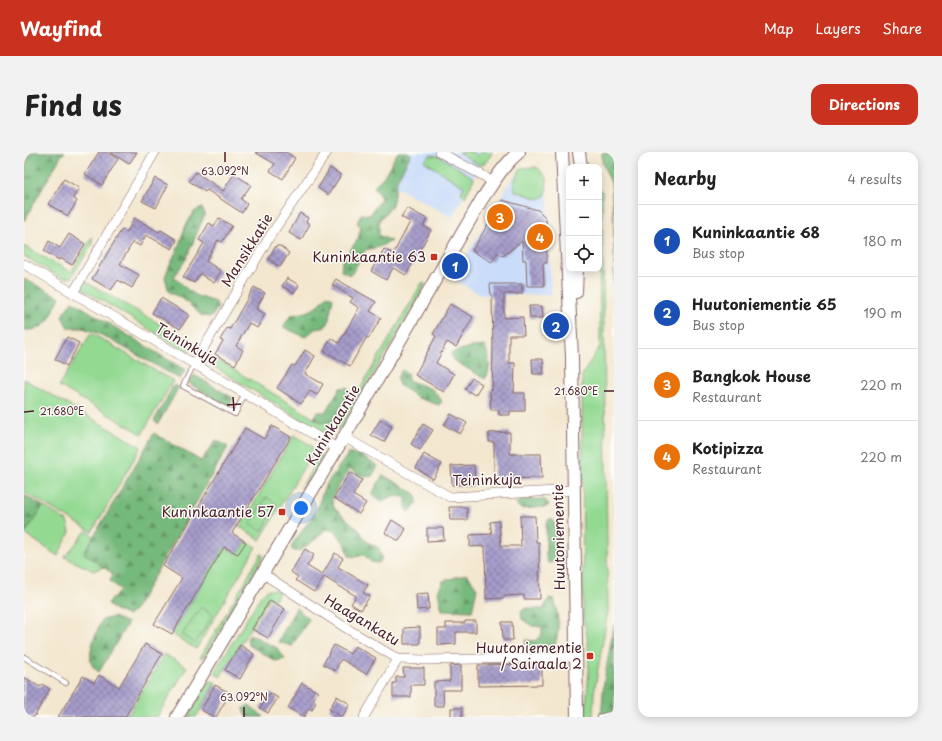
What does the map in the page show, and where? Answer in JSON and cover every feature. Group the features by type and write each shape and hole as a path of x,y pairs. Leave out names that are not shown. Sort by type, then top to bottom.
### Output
{"main road":[{"name":"Kuninkaantie","path":"177,717 344,437 408,324 500,171 510,159 519,152"},
{"name":"Huutoniementie","path":"562,152 572,357 577,717"},
{"path":"579,152 581,164"},
{"name":"Huutoniementie","path":"572,357 577,272"}],"street":[{"path":"73,293 155,152"},
{"name":"Mansikkatie","path":"194,364 270,236 327,152"},
{"path":"439,152 484,176 493,183"},
{"name":"Teininkuja","path":"24,264 337,448"},
{"name":"Teininkuja","path":"344,437 450,497 573,490"},
{"name":"Haagankatu","path":"262,573 346,628 398,659 576,658"},
{"path":"364,717 398,659"}],"lane":[{"path":"194,364 183,386 235,414 245,393"},
{"path":"24,657 66,682"},
{"path":"600,717 614,713"}],"shaded area":[{"path":"406,152 489,152 452,217 390,184"},
{"path":"537,167 547,178 551,295 481,295 453,279 509,183 521,168"}],"green space":[{"path":"30,152 65,152 61,156 24,221 24,171"},
{"path":"398,152 407,152 411,154 397,180 392,205 379,221 379,235 391,241 379,247 365,250 351,275 341,271 342,261 358,239 361,227 357,223 361,214 370,215 381,198 374,186 384,176"},
{"path":"458,152 472,152 478,156 481,152 492,152 486,162 479,165"},
{"path":"602,153 614,153 614,229 611,183 602,163"},
{"path":"430,155 439,156 474,178 465,197 461,193 464,187 424,161"},
{"path":"537,167 547,178 546,195 539,199 515,191 514,181 521,168"},
{"path":"602,191 608,611 594,693 593,717 585,717 589,671 588,642 583,617 582,375 600,346 600,272 602,272"},
{"path":"202,208 205,214 186,259 174,277 197,296 216,302 218,308 211,317 202,316 183,299 169,292 165,277 178,248 185,227 194,212"},
{"path":"92,237 92,245 71,278 61,278 24,256 24,246 71,272"},
{"path":"24,279 60,297 48,321 39,328 32,330 24,330"},
{"path":"84,281 199,346 187,352 83,289 82,283"},
{"path":"422,283 425,284 422,292 343,426 336,430"},
{"path":"328,295 333,298 328,324 322,328 315,329 305,337 283,327 291,315 312,310"},
{"path":"72,301 185,370 180,379 100,334 83,328 68,328 62,316"},
{"path":"91,333 173,381 142,434 59,386"},
{"path":"485,346 489,359 489,372 485,379 453,360 451,353 470,347"},
{"path":"206,353 312,417 322,422 333,421 327,430 322,432 206,362"},
{"path":"402,370 407,373 408,380 432,389 442,401 439,405 418,398 399,385 397,378"},
{"path":"194,375 233,398 229,407 188,383"},
{"path":"24,379 141,447 92,532 24,492"},
{"path":"174,385 179,387 158,424 154,421"},
{"path":"347,387 350,391 333,421 322,422 315,419 314,416 317,412 325,412 340,388"},
{"path":"154,433 201,461 216,440 228,447 136,608 128,616 110,607 108,602 121,590 110,581 113,574 84,553"},
{"path":"294,435 312,446 313,452 260,540 240,527"},
{"path":"320,454 322,457 316,470 301,488"},
{"path":"348,454 358,454 378,466 372,476 360,475 350,469 335,492 332,500 334,508 360,531 367,542 379,548 382,558 379,563 371,562 364,555 355,557 349,556 346,546 336,532 326,529 317,538 298,552 292,550 292,545 316,511 325,486"},
{"path":"383,475 416,494 417,503 409,512 406,510 406,497 392,496 381,502 372,494"},
{"path":"24,495 43,506 27,531 24,529"},
{"path":"266,497 277,504 262,531 250,524"},
{"path":"544,499 549,505 546,507 521,509 516,505 520,500"},
{"path":"43,506 67,521 70,532 58,556 24,533 24,529 27,531"},
{"path":"549,519 552,519 554,523 556,546 555,562 548,563 546,557 546,523"},
{"path":"86,531 94,536 84,553 104,567 93,571 65,557"},
{"path":"246,542 256,547 196,649 172,634 224,547 238,554"},
{"path":"261,554 264,556 206,655 200,658"},
{"path":"467,574 477,588 472,611 442,610 438,592 443,581"},
{"path":"268,590 277,590 279,592 274,601 269,598 220,677 215,671 262,594"},
{"path":"549,598 554,599 558,617 558,635 554,647 529,650 524,649 526,640 535,641 542,634 542,627 532,626 522,619 521,611 526,608 543,609"},
{"path":"201,607 213,615 195,643 182,635"},
{"path":"296,608 309,619 292,646 278,642"},
{"path":"113,617 128,623 99,672 91,664 90,657 92,647 102,620"},
{"path":"614,625 614,717 601,717 604,681"},
{"path":"250,634 277,648 285,659 275,661 249,645 247,639"},
{"path":"164,654 187,667 157,717 127,717"},
{"path":"209,681 216,682 196,717 188,717"},
{"path":"249,705 264,717 246,717 243,709"}],"building":[{"path":"99,152 107,152 118,159 102,185 85,174"},
{"path":"110,152 137,152 129,164"},
{"path":"255,152 286,152 295,158 283,179 270,171 275,164"},
{"path":"330,168 341,175 328,195 318,188"},
{"path":"196,172 223,191 234,174 251,185 241,199 247,204 242,213 207,190 205,192 189,181"},
{"path":"155,178 168,185 156,208 142,201"},
{"path":"64,179 79,188 73,198 77,201 68,216 48,204"},
{"path":"502,200 538,210 546,218 547,263 543,263 544,286 527,286 526,260 523,260 522,241 503,256 497,253 492,262 472,251"},
{"path":"407,208 427,219 423,226 431,230 406,275 393,268 386,280 371,271 384,249 393,254 410,222 401,217"},
{"path":"300,213 308,218 306,222 310,224 301,240 289,233"},
{"path":"134,218 159,232 161,230 177,240 172,249 146,235 140,246 133,242 120,264 139,275 132,288 118,280 111,290 92,279 122,229 127,232"},
{"path":"219,218 232,226 222,242 218,240 206,261 221,271 214,283 200,274 194,283 183,277 204,243 199,240 209,223 214,226"},
{"path":"69,234 85,244 72,265 60,258 59,260 44,251 49,241 60,248"},
{"path":"276,246 280,246 289,253 280,267 268,259"},
{"path":"287,278 299,285 294,293 282,286"},
{"path":"336,279 376,302 370,311 381,318 369,338 367,337 350,366 324,351 331,338 339,343 359,308 350,302 353,298 332,285"},
{"path":"490,284 522,284 522,294 504,294 504,318 523,317 524,335 509,335 509,363 515,363 514,393 525,393 525,411 510,411 510,415 499,415 499,410 491,410 490,389 492,391 493,349 492,296"},
{"path":"254,287 265,293 256,309 265,314 257,328 249,323 236,346 243,350 235,365 215,354 223,341 220,340 227,328 230,329"},
{"path":"161,298 189,315 180,329 152,313"},
{"path":"450,304 473,317 456,347 447,342 436,363 454,374 444,392 415,375 436,336 433,334"},
{"path":"529,306 542,306 543,318 530,318"},
{"path":"67,337 79,343 67,366 55,359"},
{"path":"305,350 315,356 305,374 323,384 317,395 310,391 301,404 277,388 292,365 295,366"},
{"path":"532,359 543,359 544,374 533,374"},
{"path":"472,378 482,384 475,395 465,389"},
{"path":"451,414 467,423 460,434 444,425"},
{"path":"380,420 392,427 384,442 371,435"},
{"path":"423,424 433,430 420,450 411,444"},
{"path":"272,426 291,437 232,533 246,542 238,554 224,547 172,634 154,624 182,578 163,566 245,428 264,439"},
{"path":"510,432 510,454 541,454 542,478 494,479 494,442 489,442 489,433"},
{"path":"424,454 442,464 433,479 416,468"},
{"path":"474,465 475,485 452,485 451,466"},
{"path":"350,472 362,480 353,495 366,503 359,514 334,498"},
{"path":"449,507 467,507 467,520 450,520"},
{"path":"520,516 535,516 536,542 539,542 540,599 524,599 524,595 486,599 485,546 470,547 470,535 492,534 490,522 499,521 501,546 521,546"},
{"path":"392,520 406,529 399,541 385,533"},
{"path":"427,528 443,528 444,540 427,541"},
{"path":"305,549 314,555 307,566 322,575 335,553 343,558 338,567 368,585 363,593 370,596 361,610 351,604 356,596 324,577 314,592 295,580 298,577 291,572"},
{"path":"428,593 429,609 417,610 416,594"},
{"path":"270,600 285,609 268,638 252,629"},
{"path":"465,621 476,621 476,632 456,632 456,644 438,645 438,629 446,629 446,623 465,623"},
{"path":"502,622 512,622 513,640 503,640"},
{"path":"420,627 420,644 404,644 404,628"},
{"path":"145,644 162,654 125,717 58,717 83,676 94,683 99,675 119,687"},
{"path":"240,645 254,654 240,679 225,670"},
{"path":"334,645 350,654 355,646 376,658 366,674 341,659 335,671 323,664"},
{"path":"542,664 542,685 478,686 478,665"},
{"path":"461,665 461,690 443,690 444,706 434,706 434,682 450,681 450,666"},
{"path":"403,668 424,668 424,685 411,685 411,697 393,697 393,683 396,683 396,677 404,677"},
{"path":"24,677 40,687 42,684 50,689 34,717 24,717"},
{"path":"302,683 318,692 313,700 316,702 312,710 309,708 304,717 288,708"},
{"path":"215,685 230,693 216,717 214,717 201,710"},
{"path":"270,693 278,698 268,713 260,708"},
{"path":"337,696 350,704 342,717 329,709"},
{"path":"451,708 462,708 462,717 451,717"}],"place":[{"name":"Bangkok House","path":"500,217"},
{"name":"Kotipizza","path":"540,237"},
{"name":"Kuninkaantie 63","path":"434,257"},
{"name":"Kuninkaantie 68","path":"455,266"},
{"name":"Huutoniementie 65","path":"556,326"},
{"name":"Kuninkaantie 57","path":"282,512"},
{"name":"Huutoniementie / Sairaala 2","path":"590,656"}]}
